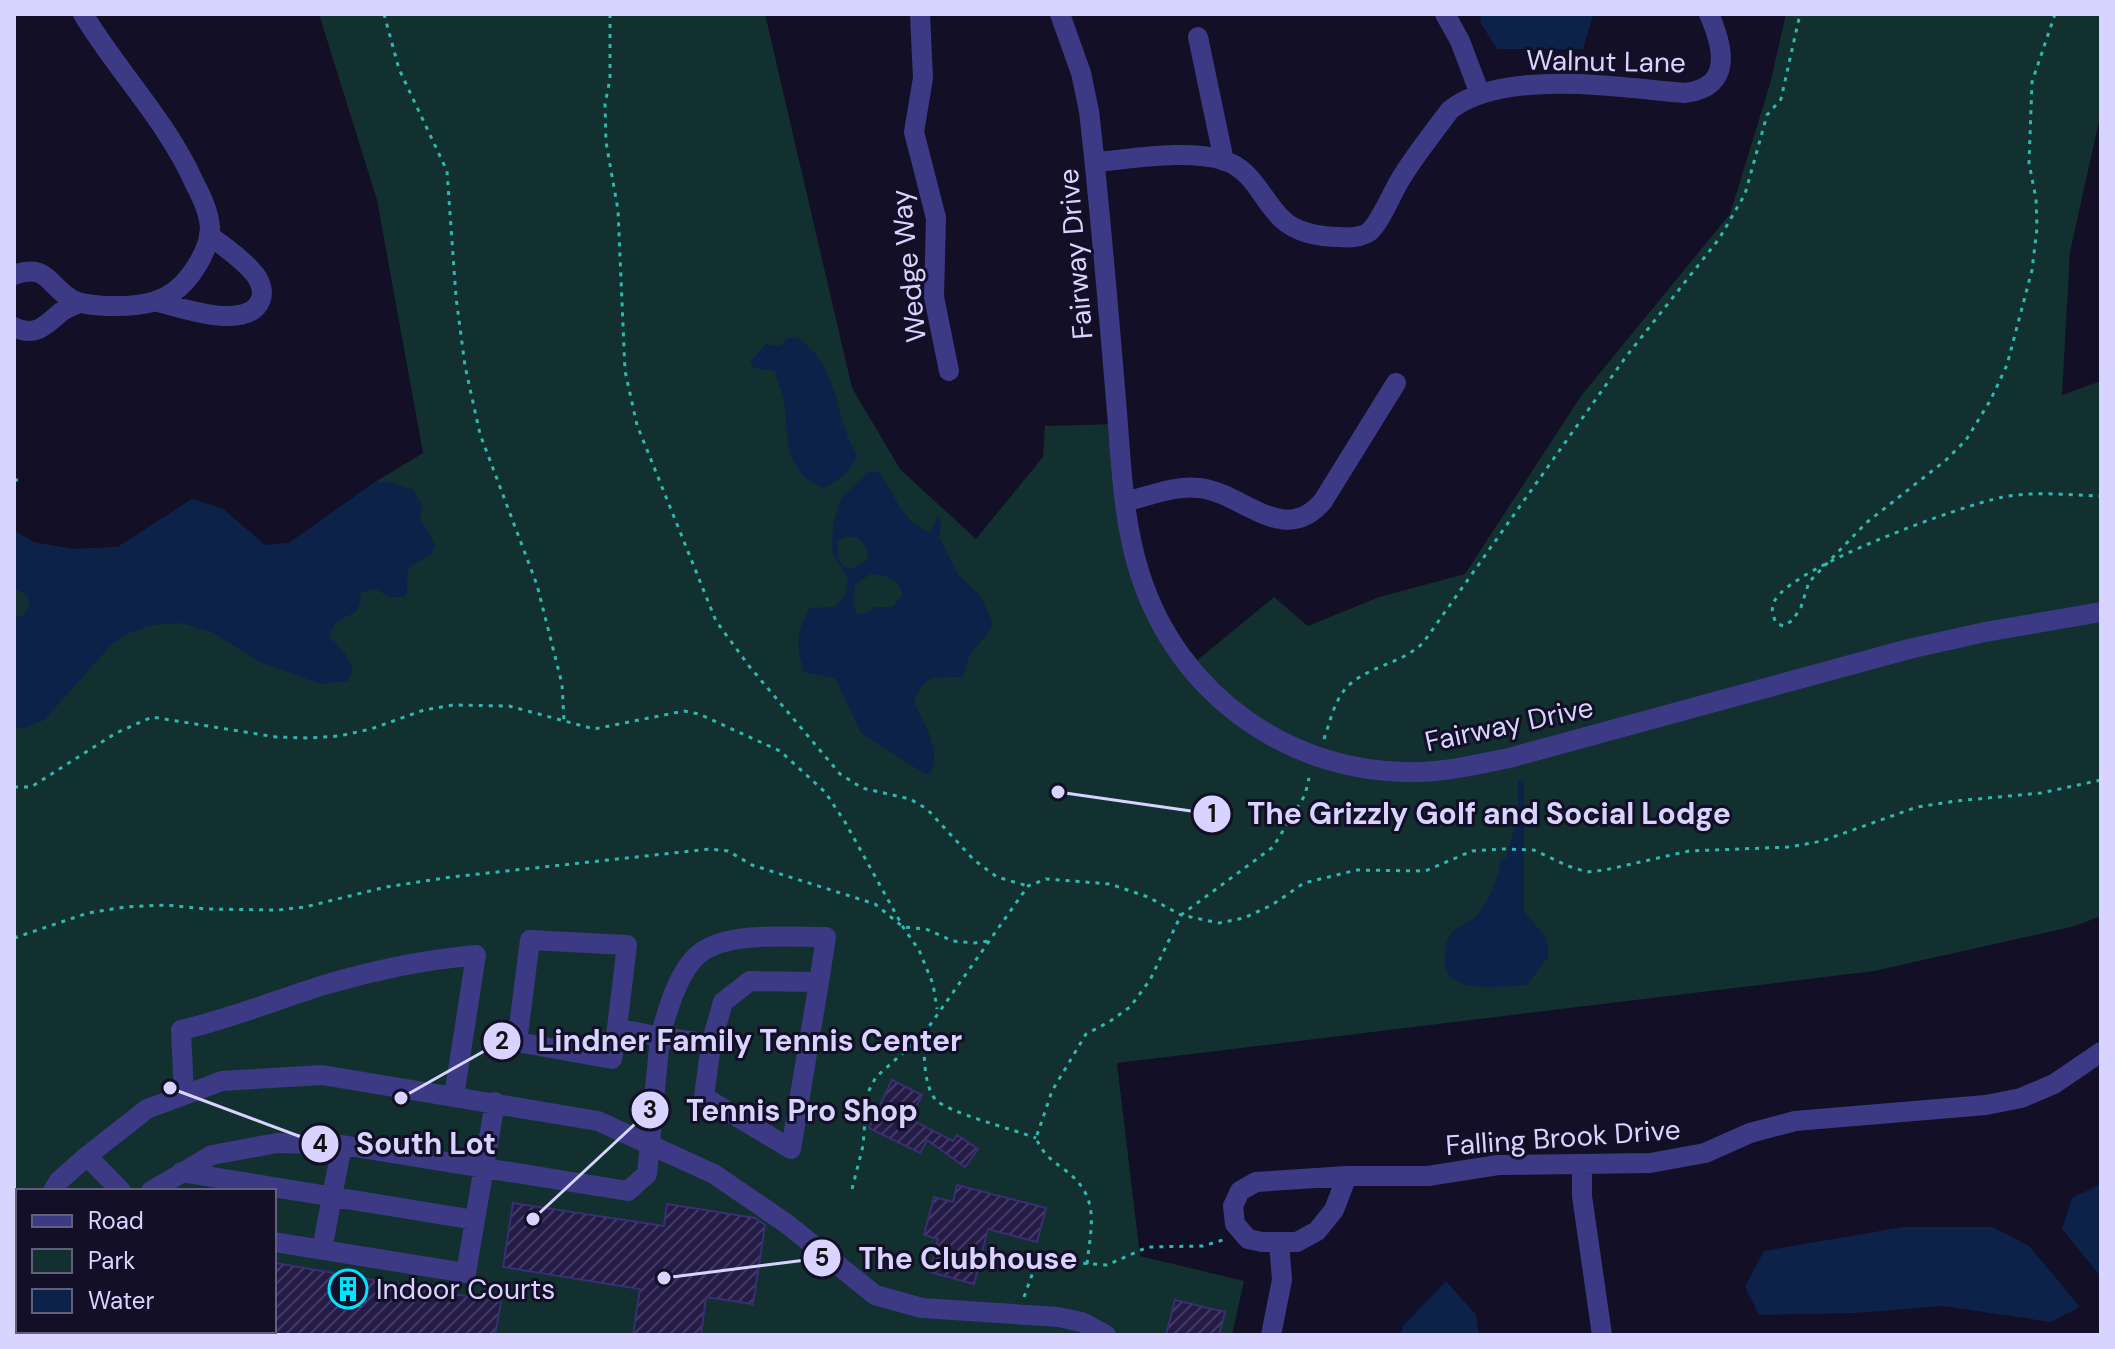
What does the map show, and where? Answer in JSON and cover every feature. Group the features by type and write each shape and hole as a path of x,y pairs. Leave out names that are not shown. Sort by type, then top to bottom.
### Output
{"street":[{"path":"14,275 35,272 46,276 64,294 79,303 129,307 158,302 188,278 202,256 209,235 204,203 182,155 83,14"},
{"name":"Wedge Way","path":"920,14 923,78 914,132 936,218 934,297 949,371"},
{"name":"Fairway Drive","path":"1060,14 1081,73 1095,162 1135,557 1149,599 1166,635 1215,697 1245,722 1303,753 1341,764 1380,771 1458,769 1509,758 1909,649 2101,612"},
{"path":"1445,14 1460,41 1480,94"},
{"name":"Walnut Lane","path":"1095,162 1165,156 1224,161 1253,180 1289,225 1331,237 1361,236 1374,227 1411,161 1450,110 1480,94 1528,84 1685,93 1700,90 1717,75 1722,57 1709,14"},
{"path":"1198,37 1224,161"},
{"path":"158,302 214,315 245,316 256,308 262,295 260,282 252,270 209,235"},
{"path":"14,327 30,332 41,329 62,311 79,303"},
{"path":"1127,501 1175,489 1202,488 1278,520 1300,518 1317,509 1323,501 1396,383"},
{"path":"154,1189 212,1155 277,1143 342,1145 628,1191 647,1174 660,1037 673,992 698,954 730,939 826,937 819,982 791,1149 704,1097 711,1044 723,1002 750,981 819,982"},
{"path":"530,940 627,945 617,1028 612,1059 517,1042 530,940"},
{"path":"184,1095 181,1030 221,1021 326,984 377,971 421,960 476,955 454,1096"},
{"path":"617,1028 711,1044"},
{"name":"Falling Brook Drive","path":"1240,1232 1235,1224 1233,1206 1240,1191 1256,1182 1347,1176 1428,1176 1498,1165 1650,1163 1705,1153 1750,1133 1795,1121 1986,1105 2021,1098 2054,1084 2101,1052"},
{"path":"54,1189 87,1156 147,1109 222,1081 322,1075 598,1121 714,1174 787,1224 875,1295 922,1308 1058,1317 1082,1322 1106,1335"},
{"path":"276,1242 466,1273 495,1102"},
{"path":"322,1249 342,1145"},
{"path":"87,1156 119,1189"},
{"path":"1582,1165 1582,1196 1602,1335"},
{"path":"181,1172 475,1220"},
{"path":"1240,1232 1248,1239 1297,1242 1317,1231 1334,1210 1347,1176"},
{"path":"1271,1335 1282,1280 1279,1242"}],"path":[{"path":"384,14 399,69 447,171 456,297 465,366 480,434 537,585 562,684 564,721"},
{"path":"610,14 606,142 618,210 625,371 637,425 716,621 749,666 840,774 862,788 910,799 927,809 974,860 997,877 1028,886"},
{"path":"1323,743 1334,708 1346,688 1364,675 1410,655 1423,643 1625,358 1719,239 1745,194 1767,115 1781,99 1800,14"},
{"path":"2055,14 2032,82 2029,163 2036,199 2037,228 2032,270 2007,365 1966,440 1946,460 1866,523 1833,558 1809,582 1793,620 1783,626 1776,623 1772,611 1776,599 1833,558 1976,504 2005,497 2035,494 2101,496"},
{"path":"14,787 31,787 116,733 152,717 276,737 309,738 371,729 424,710 453,705 509,706 594,729 684,711 712,719 780,751 825,792 919,950 937,999 937,1012"},
{"path":"1087,1264 1092,1214 1088,1194 1068,1172 1042,1151 1036,1138 1052,1091 1086,1034 1130,1007 1150,980 1181,915 1273,847 1305,795 1309,778"},
{"path":"852,1189 863,1146 867,1094 876,1077 923,1035 1028,886 1046,879 1110,884 1148,897 1181,915 1219,923 1244,918 1272,905 1304,883 1328,875 1357,870 1425,871 1472,851 1534,850 1587,872 1605,870 1689,851 1790,847 1822,841 1917,807 2041,793 2101,780"},
{"path":"14,938 88,913 125,907 166,905 278,910 438,879 710,849 728,851 752,865 875,904 903,927 926,929 953,941 990,941"},
{"path":"923,1035 927,1081 936,1100 952,1111 1036,1138"},
{"path":"1024,1297 1033,1272 1043,1264 1056,1261 1107,1265 1148,1247 1203,1246 1240,1232"}],"green space":[{"path":"319,14 765,14 852,388 900,469 976,539 1043,457 1045,426 1118,424 1131,537 1189,667 1274,597 1308,626 1379,597 1465,574 1581,396 1730,214 1770,84 1786,14 2101,14 2101,112 2070,252 2062,395 2101,381 2101,916 2075,926 1874,971 1117,1063 1140,1256 1244,1281 1232,1335 14,1335 14,531 36,543 74,549 118,547 192,499 223,509 265,545 289,543 375,482 423,453 377,200"}],"water":[{"path":"1481,14 1593,15 1583,49 1497,49 1480,22"},
{"path":"796,337 811,349 829,376 857,455 844,475 823,488 802,474 791,455 784,403 775,371 754,368 750,362 766,344 780,346 788,338"},
{"path":"868,472 879,472 900,508 922,529 931,532 938,516 941,519 939,537 959,576 980,595 993,623 969,657 962,677 932,678 918,692 914,702 933,746 931,773 925,774 861,733 835,678 804,672 798,639 805,617 810,608 835,607 845,595 848,579 832,553 833,524 841,498","holes":["848,536 859,538 867,549 867,559 854,568 844,566 839,557 838,541","871,574 886,576 899,584 903,595 892,607 876,607 863,614 856,612 853,601 855,584"]},
{"path":"375,482 388,482 413,490 422,505 420,520 435,546 431,554 410,567 407,592 403,597 389,597 376,589 360,593 361,601 356,612 333,627 330,637 346,655 353,669 348,681 321,684 258,661 212,632 181,623 154,625 131,632 111,645 44,720 23,728 14,727 14,618 24,615 29,606 28,596 14,588 14,531 36,543 74,549 118,547 192,499 223,509 265,545 289,543"},
{"path":"1518,780 1524,781 1524,911 1547,939 1548,957 1527,985 1489,987 1463,984 1453,979 1446,970 1446,943 1454,931 1480,912 1492,890 1500,860 1506,858 1518,813"},
{"path":"2101,1184 2101,1277 2062,1229 2072,1198"},
{"path":"1903,1227 1993,1227 2029,1246 2080,1307 2050,1322 1943,1306 1855,1313 1759,1315 1745,1287 1764,1251"},
{"path":"1446,1281 1476,1315 1479,1335 1401,1335 1403,1326"}],"building":[{"path":"892,1080 922,1095 910,1119 953,1141 957,1135 978,1149 965,1167 927,1140 920,1153 869,1128"},
{"path":"957,1185 1046,1208 1037,1242 988,1229 974,1284 930,1272 938,1239 924,1235 934,1197 953,1202"},
{"path":"513,1203 664,1226 667,1204 755,1218 765,1225 753,1304 706,1297 701,1335 633,1335 640,1289 503,1267"},
{"name":"Indoor Courts","path":"276,1263 501,1302 495,1335 274,1335"},
{"path":"1175,1300 1225,1312 1219,1335 1166,1335"}],"place":[{"name":"The Grizzly Golf and Social Lodge","path":"1058,792"},
{"name":"South Lot","path":"170,1088"},
{"name":"Lindner Family Tennis Center","path":"401,1098"},
{"name":"Tennis Pro Shop","path":"533,1219"},
{"name":"The Clubhouse","path":"664,1278"},
{"name":"Indoor Courts","path":"348,1289"}]}
